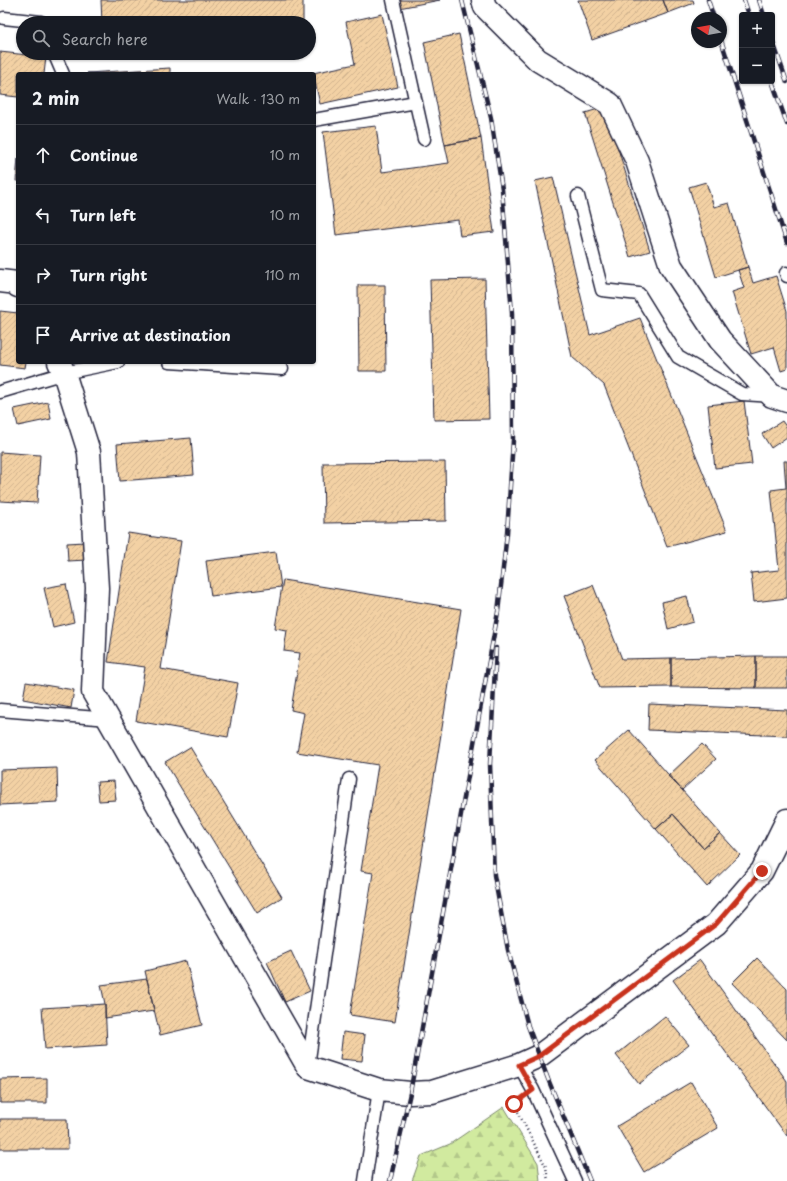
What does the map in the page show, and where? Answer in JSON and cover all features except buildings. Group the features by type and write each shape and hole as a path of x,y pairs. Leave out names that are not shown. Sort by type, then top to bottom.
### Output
{"street":[{"path":"483,0 485,7 538,60 610,104 637,161 671,266 720,340 779,398"},
{"path":"61,368 89,452 97,588 94,692 308,1067 379,1090 410,1093 432,1092 519,1065 539,1056 716,924 762,871 787,820"}],"lane":[{"path":"393,0 424,139"},
{"path":"4,18 16,19"},
{"path":"57,60 62,72"},
{"path":"316,120 416,102"},
{"path":"578,196 602,290 639,294 678,357 742,394 779,398"},
{"path":"0,392 61,368 99,364"},
{"path":"201,364 282,369"},
{"path":"0,710 109,719"},
{"path":"308,1067 349,779"},
{"path":"519,1065 533,1090 575,1181"},
{"path":"365,1181 379,1090"}],"path":[{"path":"533,1090 514,1104 546,1167 548,1181"}],"green space":[{"path":"504,1107 538,1163 540,1181 412,1181 421,1156 450,1144"}],"railway":[{"path":"390,1181 410,1093 498,612 507,533 513,440 512,313 502,189 491,118 462,0"},
{"path":"708,0 712,12"},
{"path":"744,0 748,12"},
{"path":"759,0 763,12"},
{"path":"724,48 787,243"},
{"path":"775,48 787,82"},
{"path":"773,84 787,124"},
{"path":"496,648 490,764 494,875 508,950 528,1026 590,1181"}],"route":[{"path":"514,1104 533,1090 519,1065 539,1056 716,924 762,871"}]}
